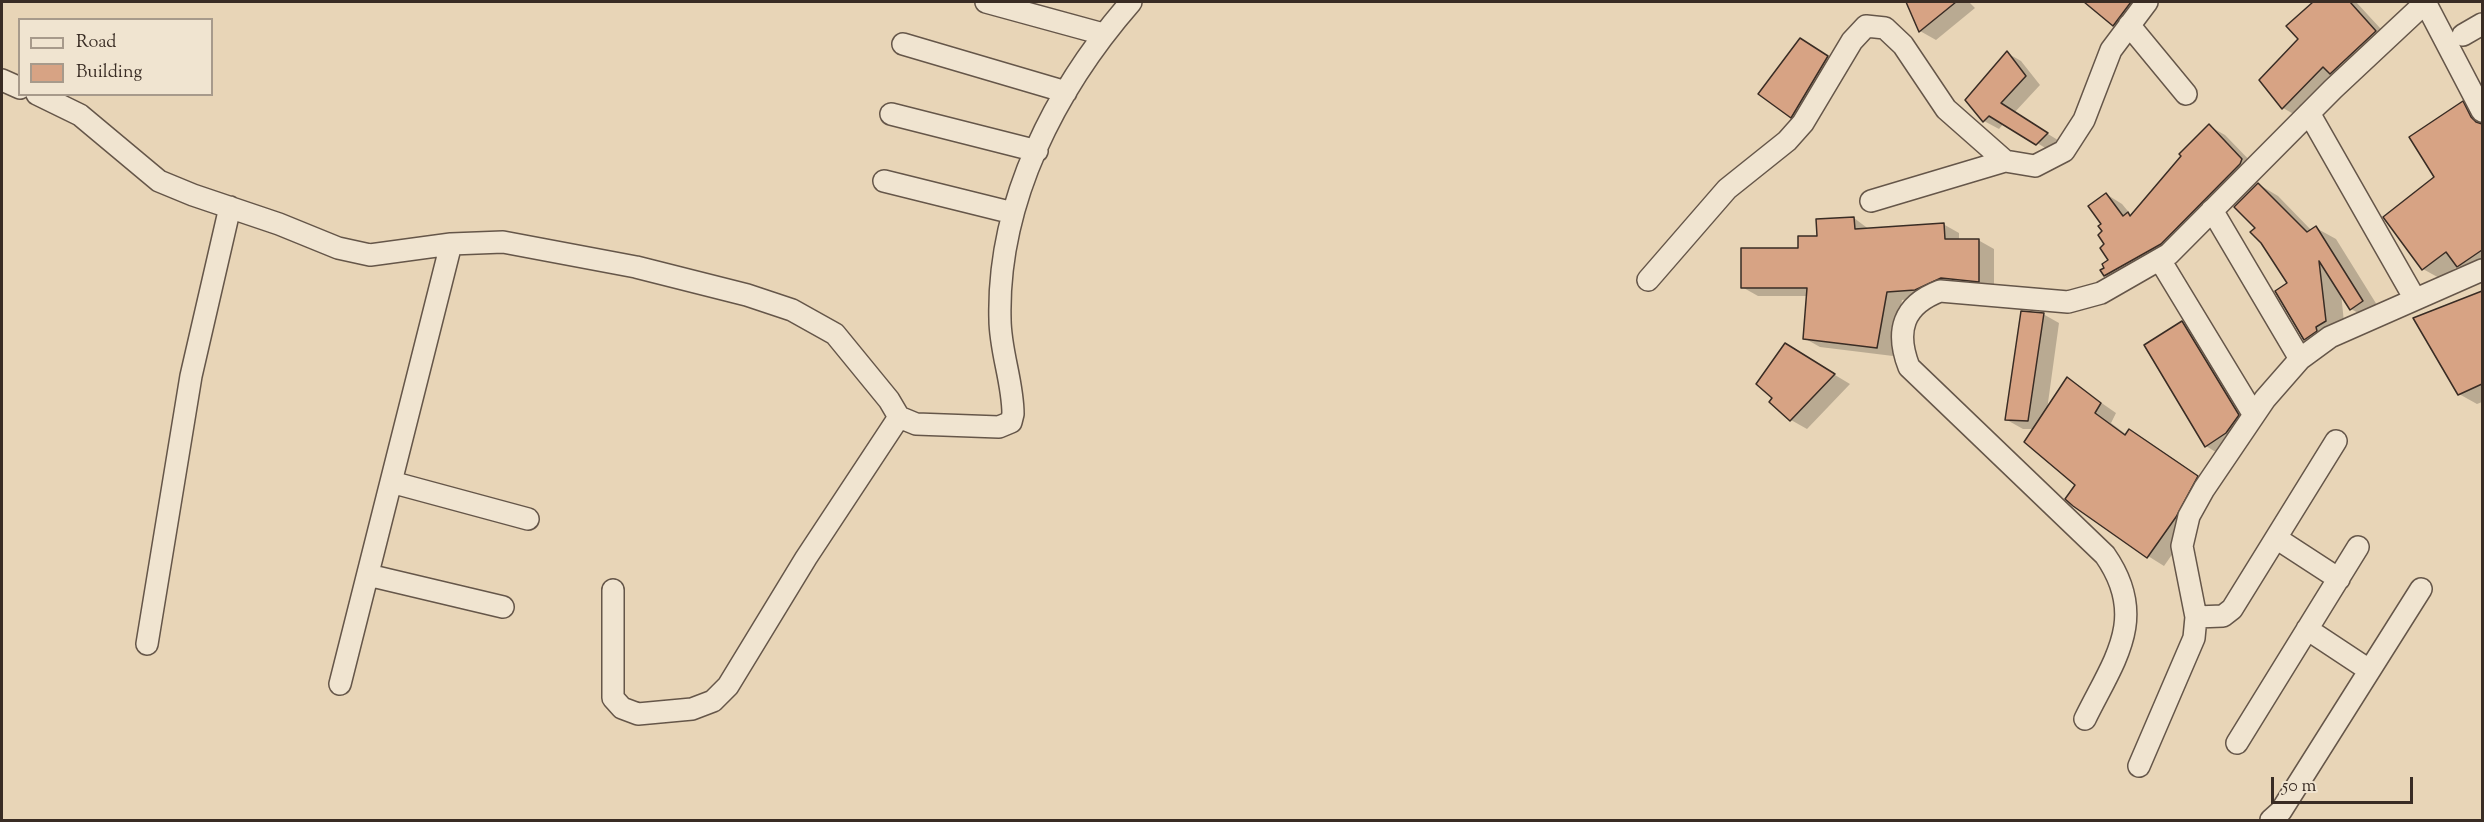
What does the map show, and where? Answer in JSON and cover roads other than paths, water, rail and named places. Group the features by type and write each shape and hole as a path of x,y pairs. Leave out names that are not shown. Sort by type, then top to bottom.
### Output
{"street":[{"path":"986,2 1103,34"},
{"path":"41,96 80,116 159,181 338,248 370,255 452,244 503,242 636,267 747,295 792,310 835,334 889,400 899,417 916,424 999,427 1011,422 1013,404 999,321 1001,261 1017,196 1055,110 1103,34 1131,2"},
{"path":"1871,201 2005,161 2035,166 2064,151 2084,120 2111,50 2147,2"},
{"path":"2085,719 2124,641 2126,612 2115,570 2105,555 1910,367 1905,356 1904,320 1912,307 1924,297 1940,291 2068,302 2101,293 2160,260 2169,254 2309,113 2425,2 2482,111"},
{"path":"2463,35 2482,24"},
{"path":"2129,25 2186,94"},
{"path":"1648,280 1727,189 1787,141 1803,123 1852,41 1866,26 1885,28 1903,45 1946,110 2005,161"},
{"path":"903,44 1066,92"},
{"path":"2,80 18,87"},
{"path":"2309,113 2415,298"},
{"path":"891,114 1036,152"},
{"path":"884,181 1013,213"},
{"path":"147,644 191,376 230,207"},
{"path":"2212,210 2300,359"},
{"path":"340,684 452,244"},
{"path":"2160,260 2254,415"},
{"path":"2139,766 2194,638 2196,617 2182,546 2189,516 2204,489 2254,415 2300,359 2330,337 2482,270"},
{"path":"613,590 613,698 622,708 638,714 692,709 713,701 728,686 806,558 899,417"},
{"path":"2196,617 2223,616 2232,609 2336,441"},
{"path":"391,482 528,519"},
{"path":"2276,538 2339,579"},
{"path":"2237,743 2358,548"},
{"path":"368,575 502,607"},
{"path":"2271,820 2281,812 2421,589"},
{"path":"2307,629 2369,670"}]}
